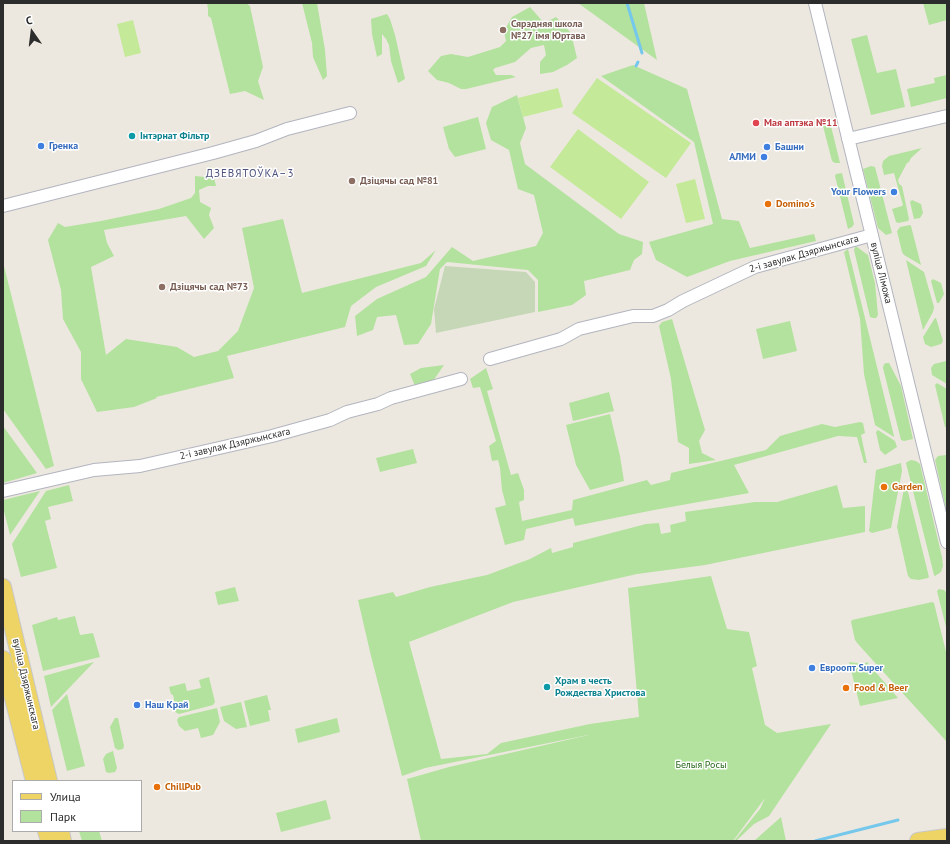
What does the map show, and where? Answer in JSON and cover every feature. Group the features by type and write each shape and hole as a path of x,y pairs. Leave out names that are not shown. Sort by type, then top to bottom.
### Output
{"main road":[{"name":"вуліца Дзяржынскага","path":"3,587 49,780"},
{"name":"вуліца Дзяржынскага","path":"3,658 34,780"},
{"path":"918,841 947,837"}],"street":[{"name":"вуліца Ліможа","path":"815,3 947,542"},
{"path":"3,206 213,153 256,141 287,129 350,113"},
{"path":"848,139 947,116"},
{"name":"2-і завулак Дзяржынскага","path":"490,360 561,339 579,329 633,316 653,316 668,310 683,300 755,267 872,235"},
{"name":"2-і завулак Дзяржынскага","path":"3,491 94,470 140,466 272,436 330,420 347,412 378,404 391,398 462,379"}],"green space":[{"path":"207,3 246,3 250,6 263,67 258,81 264,100 245,91 230,94 211,18 208,16"},
{"path":"302,3 317,3 325,50 327,76 323,80 313,57 312,43"},
{"path":"578,3 644,3 657,60"},
{"path":"923,3 947,3 947,20 929,25"},
{"path":"530,7 544,23 556,17 571,33 577,58 553,72 540,74 540,62 546,55 544,45 531,48 515,62 493,70 496,75 511,75 516,77 466,89 461,89 449,83 437,80 428,71 441,56 451,54 468,57 500,47 506,41 504,31 512,17"},
{"path":"387,14 395,35 405,79 398,83 391,61 389,45 386,39 382,34 382,54 377,57 372,34 371,19"},
{"path":"133,20 141,53 125,57 117,24"},
{"path":"867,35 877,73 896,69 905,107 871,115 851,39"},
{"path":"633,65 687,89 722,219 739,221 750,248 814,234 816,241 730,261 687,277 656,260 649,242 713,224 694,142 601,76"},
{"path":"947,75 947,98 911,107 907,89 935,83 934,78"},
{"path":"597,78 691,143 666,178 572,113"},
{"path":"558,88 563,107 523,117 518,98"},
{"path":"517,95 526,128 520,143 525,164 619,234 643,242 642,254 634,260 630,270 584,281 586,295 572,305 538,312 538,280 528,270 447,262 440,269 431,324 418,344 404,345 396,315 377,317 373,330 357,336 355,316 377,299 426,277 452,247 473,261 536,246 543,233 534,195 518,189 509,150 491,140 486,123 492,107"},
{"path":"478,117 486,149 455,157 449,149 443,127"},
{"path":"827,122 830,122 840,163 835,163 832,161 823,126"},
{"path":"578,129 649,182 621,219 550,167"},
{"path":"922,148 907,163 898,180 899,184 902,186 909,219 908,221 898,223 896,222 892,209 903,205 894,173 884,175 882,166 883,161 889,156"},
{"path":"211,166 216,186 208,186 199,190 200,202 211,208 209,215 214,228 204,239 186,216 104,230 107,243 114,256 91,267 106,355 126,339 177,347 194,357 218,351 238,331 254,288 242,228 283,219 302,293 421,263 436,250 426,266 376,287 351,306 345,327 227,356 234,378 156,397 157,398 134,407 97,412 81,379 81,352 63,319 61,290 48,240 58,223 65,227 101,221 159,209 191,198 195,193 195,176 204,177"},
{"path":"871,166 875,167 892,233 886,235 878,228 863,169"},
{"path":"842,173 854,224 848,229 835,176 836,174"},
{"path":"695,179 705,219 686,223 676,184"},
{"path":"912,200 921,204 923,213 920,218 914,219 910,202"},
{"path":"910,225 921,265 904,255 902,252 897,231 900,227"},
{"path":"855,247 868,255 875,283 878,315 876,318 870,317 854,250"},
{"path":"848,249 894,437 875,425 864,374 860,319 844,252"},
{"path":"906,260 924,272 934,307 933,312 923,330"},
{"path":"3,262 54,466 46,469 3,409"},
{"path":"445,266 526,272 535,282 535,312 436,333 434,309"},
{"path":"933,279 941,283 944,294 939,303 937,303 931,281"},
{"path":"935,318 943,341 941,344 931,347 925,344 923,337"},
{"path":"672,319 705,430 699,441 702,453 716,460 689,464 689,448 678,442 671,379 659,326 662,322"},
{"path":"790,321 797,351 763,359 756,329"},
{"path":"946,361 947,384 932,375 931,368 934,364"},
{"path":"889,363 901,386 913,439 904,441 901,440 883,368 884,364"},
{"path":"444,365 433,381 415,386 410,374 421,368"},
{"path":"486,368 493,389 487,391 511,475 518,473 524,490 524,500 519,502 522,521 572,510 573,500 647,480 651,485 670,480 671,473 766,450 780,436 822,424 835,427 860,422 863,423 865,433 861,435 867,463 864,463 857,437 838,436 734,465 749,493 575,526 573,518 526,529 524,540 505,545 495,508 506,505 502,490 498,460 492,461 489,446 496,441 480,387 473,388 470,379"},
{"path":"937,383 947,389 947,428 945,427 935,385"},
{"path":"609,392 614,411 573,421 569,403"},
{"path":"610,414 624,481 590,490 576,465 566,425"},
{"path":"3,426 37,473 3,483"},
{"path":"878,430 895,441 897,447 885,455 880,450 876,432"},
{"path":"413,449 417,463 380,472 376,458"},
{"path":"946,455 947,513 935,460 938,456"},
{"path":"911,460 920,464 942,557 943,566 941,572 935,576 906,463"},
{"path":"901,463 902,471 891,528 872,533 869,531 876,470"},
{"path":"69,485 73,501 48,507 51,519 45,521 57,568 21,577 12,544 46,491"},
{"name":"Белыя Росы","path":"837,485 843,508 865,506 865,532 705,565 637,574 513,602 409,642 441,759 487,754 501,743 590,724 639,717 628,588 711,576 727,629 749,632 757,666 752,668 765,725 777,733 831,724 769,816 754,824 736,841 734,841 760,809 765,798 733,841 421,841 407,779 449,767 593,734 425,768 402,776 358,600 393,592 396,597 430,587 487,575 530,559 551,548 552,553 573,547 573,543 646,524 659,523 661,534 671,532 670,525 686,521 685,512 755,502 777,502"},
{"path":"905,487 907,488 929,577 919,580 911,579 908,576 897,527"},
{"path":"40,491 10,535 3,507 3,500"},
{"path":"235,587 239,601 218,605 215,592"},
{"path":"939,589 944,590 947,593 947,631 937,591"},
{"path":"932,602 934,603 947,656 947,742 858,644 855,640 851,622 852,620"},
{"path":"75,616 80,635 93,633 100,657 43,671 32,625 57,617 58,620"},
{"path":"94,662 51,707 44,676"},
{"path":"849,662 864,664 867,662 898,698 860,706"},
{"path":"209,677 215,702 213,705 179,714 175,712 174,699 169,687 185,683 187,691 201,688 199,680"},
{"path":"67,694 85,766 67,771 52,710"},
{"path":"267,695 271,710 268,710 270,721 250,726 244,701"},
{"path":"241,702 247,727 236,729 224,721 220,707"},
{"path":"217,708 220,722 213,735 201,738 198,728 185,731 179,726 177,720 179,717"},
{"path":"115,718 118,718 124,746 123,749 118,750 115,748 110,727"},
{"path":"337,718 340,732 298,743 295,729"},
{"path":"113,751 117,768 115,772 109,773 106,772 103,759 106,754"},
{"path":"326,800 331,819 281,832 276,813"},
{"path":"781,817 786,841 754,841"},
{"path":"79,832 99,832 102,841 82,841"}],"waterway":[{"path":"627,3 642,53"},
{"path":"636,66 638,62"},
{"path":"815,841 898,820"}],"place":[{"name":"Сярэдняя школа №27 імя Юртава","path":"503,30"},
{"name":"Мая аптэка №11","path":"756,123"},
{"name":"Інтэрнат Фільтр","path":"132,136"},
{"name":"Гренка","path":"41,146"},
{"name":"Башни","path":"767,147"},
{"name":"АЛМИ","path":"764,157"},
{"name":"Дзіцячы сад №81","path":"352,181"},
{"name":"Your Flowers","path":"894,192"},
{"name":"Domino's","path":"768,204"},
{"name":"Дзіцячы сад №73","path":"162,287"},
{"name":"Garden","path":"884,487"},
{"name":"Евроопт Super","path":"812,668"},
{"name":"Храм в честь Рождества Христова","path":"547,687"},
{"name":"Food & Beer","path":"846,688"},
{"name":"Наш Край","path":"137,705"},
{"name":"ChillPub","path":"157,787"}],"district":[{"name":"ДЗЕВЯТОЎКА–3","path":"250,174"}]}
